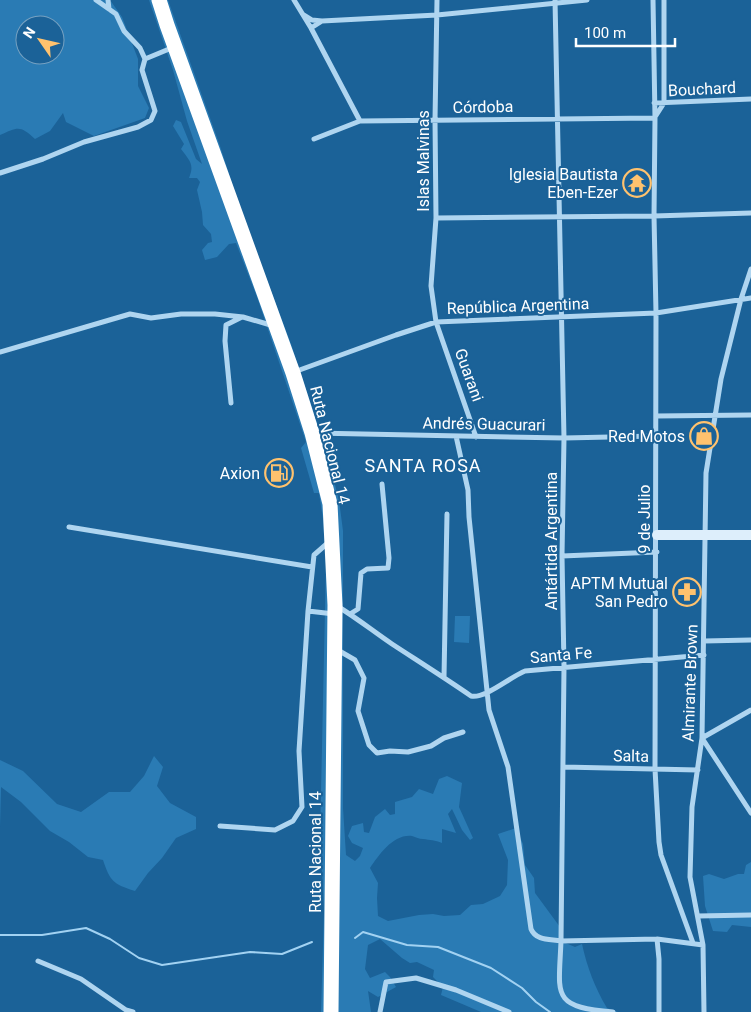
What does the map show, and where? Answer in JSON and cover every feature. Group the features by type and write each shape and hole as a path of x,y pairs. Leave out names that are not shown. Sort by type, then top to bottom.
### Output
{"highway":[{"name":"Ruta Nacional 14","path":"160,0 293,372 312,433 330,504 334,609 331,1012"}],"main road":[{"path":"657,534 751,534"}],"street":[{"path":"0,173 43,159 84,142 138,127 151,120 155,112 142,70 145,59 140,48 124,31 116,14 96,0"},
{"path":"108,0 109,9"},
{"path":"294,0 312,28 360,121"},
{"name":"Islas Malvinas","path":"436,322 431,286 436,218 437,0"},
{"path":"304,15 312,20 322,21 437,15 555,1 587,0"},
{"name":"9 de Julio","path":"652,0 655,118 657,534 655,769 661,855 693,944"},
{"path":"655,118 664,103 664,0"},
{"name":"Antártida Argentina","path":"555,1 560,318 564,438 562,556 564,668 560,989 562,997 568,1002 582,1008 613,1012"},
{"path":"312,28 322,21"},
{"path":"145,59 175,46"},
{"name":"Bouchard","path":"654,104 751,98"},
{"name":"Córdoba","path":"314,139 360,121 655,118"},
{"path":"436,218 751,213"},
{"name":"Almirante Brown","path":"704,1012 703,945 690,877 692,807 702,738 706,473 721,379 741,299 751,269"},
{"name":"República Argentina","path":"293,372 396,334 436,322 656,313 751,298"},
{"path":"0,352 130,314 151,318 181,314 215,314 243,317 277,327"},
{"path":"231,403 224,341 226,325 243,317"},
{"name":"Guarani","path":"436,322 476,437"},
{"path":"656,416 751,415"},
{"name":"Andrés Guacurari","path":"312,433 564,438 656,436"},
{"path":"456,436 468,490 469,517 489,710 508,767 531,929 534,935 539,938 561,941 657,939 703,945"},
{"path":"350,614 358,609 361,573 367,569 388,568 389,558 382,484"},
{"path":"444,677 447,514"},
{"path":"69,527 312,566"},
{"path":"220,826 275,830 293,822 302,807 299,751 312,566 314,555 332,539"},
{"path":"562,556 656,552"},
{"path":"308,611 334,609"},
{"name":"Santa Fe","path":"334,609 350,614 392,644 471,696 476,697 525,671 704,655"},
{"path":"704,641 751,640"},
{"path":"334,647 355,660 364,678 358,711 369,745 378,753 390,751 408,752 431,746 444,738 463,732"},
{"path":"751,710 702,738 751,813"},
{"name":"Salta","path":"563,767 698,770"},
{"path":"698,916 751,915"},
{"path":"657,939 659,1012"},
{"path":"38,960 81,979 126,1010 133,1012"},
{"path":"380,1012 386,982 416,978 456,990 509,1012"}],"shaded area":[{"path":"0,0 110,0 122,17 138,59 138,86 149,108 145,118 94,136 66,122 63,113 50,131 35,139 22,129 11,130 0,135"},
{"path":"149,0 168,0 241,211 291,344 326,450 339,500 343,531 343,808 346,855 355,861 360,856 363,848 352,843 348,836 352,826 363,823 364,832 369,833 375,817 385,809 390,815 395,814 395,802 412,797 419,789 433,794 439,779 447,776 462,783 459,807 473,838 470,840 462,830 452,809 448,814 456,833 442,829 442,843 405,836 387,846 370,868 378,883 378,916 388,921 419,915 460,915 471,905 483,904 500,896 507,885 508,860 498,834 516,828 523,844 525,865 534,878 535,893 560,927 561,941 575,947 582,944 592,977 607,1008 618,1012 481,1012 441,995 443,987 433,977 434,970 417,962 410,963 380,939 368,945 365,969 370,978 385,972 396,987 378,997 368,991 371,1012 321,1012 324,912 322,871 314,854 320,838 326,564 319,493 314,493 301,448 306,442 257,297 236,243 229,244 217,257 205,260 202,250 208,243 212,242 211,234 203,225 197,190 200,182 197,178 189,178 191,166 189,159 181,149 184,144 173,126 176,120 181,122 196,159 202,164"},
{"path":"455,616 470,616 469,643 454,642"},
{"path":"154,756 163,767 157,786 170,803 196,817 196,829 176,838 135,891 113,881 103,860 88,857 69,842 50,831 21,802 1,787 0,827 0,760 23,771 57,804 81,812 109,792 130,792 144,776"},
{"path":"751,862 751,927 732,925 727,932 713,931 705,906 703,876 709,874 724,879 744,874 746,865"}],"waterway":[{"path":"0,935 42,935 86,928 110,939 139,958 162,965 250,952 282,954 312,942"},
{"path":"355,938 363,932 407,945 438,947 491,968 522,988 536,1002 550,1012"}],"place":[{"name":"Iglesia Bautista Eben-Ezer","path":"637,183"},
{"name":"Red Motos","path":"704,436"},
{"name":"Axion","path":"279,473"},
{"name":"APTM Mutual San Pedro","path":"687,592"}],"district":[{"name":"SANTA ROSA","path":"423,465"}]}
